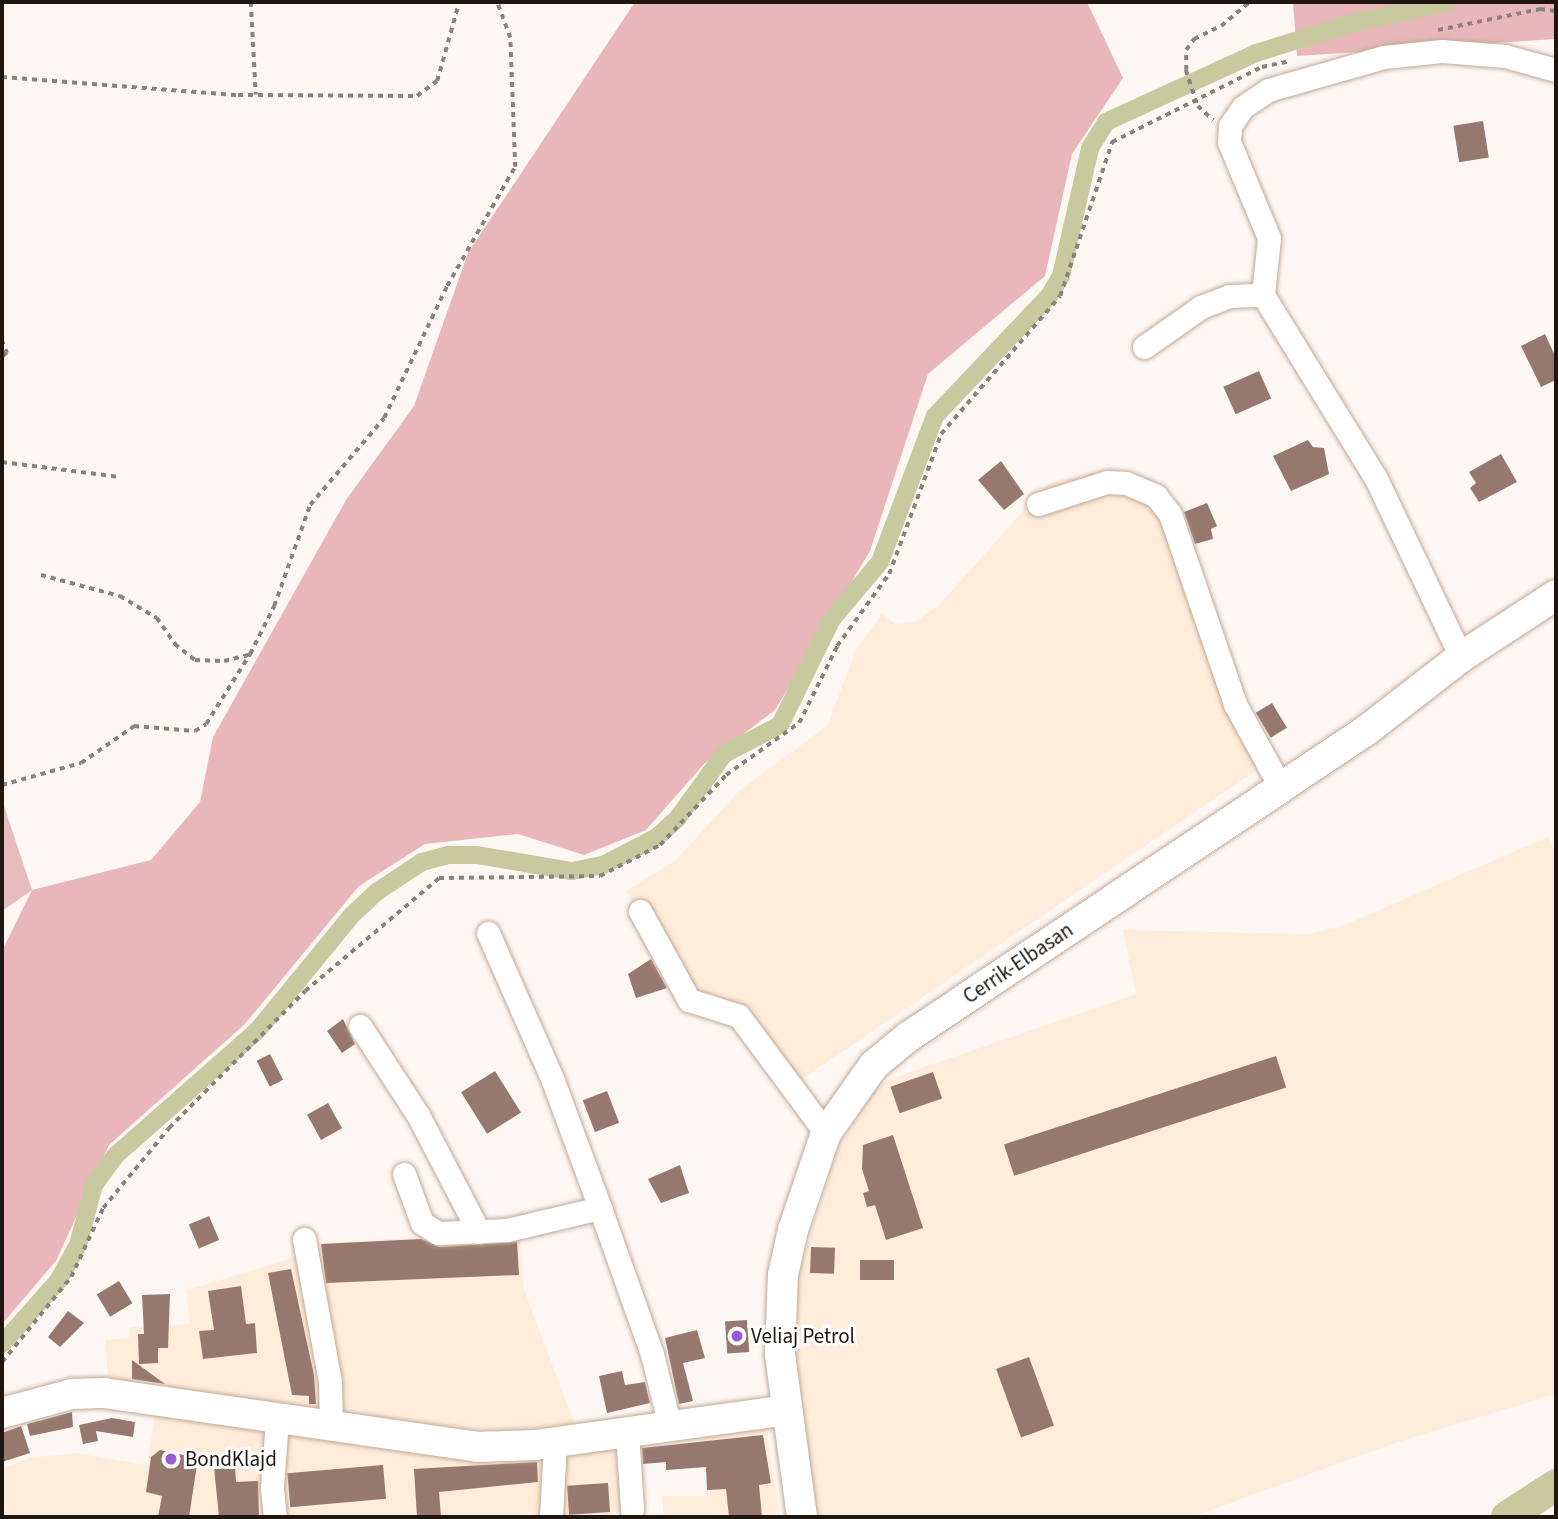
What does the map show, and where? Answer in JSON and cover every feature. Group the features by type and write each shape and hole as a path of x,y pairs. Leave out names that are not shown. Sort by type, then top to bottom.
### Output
{"main road":[{"name":"Cerrik-Elbasan","path":"802,1517 780,1354 783,1275 802,1198 826,1133 874,1065 908,1037 1367,730 1461,657 1556,596"},
{"path":"2,1413 72,1394 104,1393 477,1447 555,1442 787,1410"}],"street":[{"path":"1461,657 1375,478 1263,295 1269,238 1229,142 1232,118 1268,90 1412,53 1505,56 1556,70"},
{"path":"1144,347 1201,307 1228,296 1263,295"},
{"path":"1038,504 1107,482 1126,483 1156,496 1170,514 1235,704 1281,788"},
{"path":"640,911 689,1000 738,1016 826,1133"},
{"path":"488,933 552,1078 600,1208 652,1354 670,1427"},
{"path":"360,1026 418,1115 479,1232"},
{"path":"404,1174 425,1227 438,1233 507,1230 600,1208"},
{"path":"304,1239 330,1382 331,1427"},
{"path":"275,1517 272,1488 277,1419"},
{"path":"627,1432 632,1510"},
{"path":"551,1517 555,1442"}],"path":[{"path":"251,2 256,95"},
{"path":"2,77 256,95 417,96 437,81 459,2"},
{"path":"2,785 81,764 134,726 195,731 206,724 250,654 274,607 310,505 384,418 447,286 515,167 510,38 497,2"},
{"path":"1198,106 1186,70 1186,50 1194,39 1221,26 1250,2"},
{"path":"1434,31 1541,9 1556,11"},
{"path":"2,1362 71,1277 103,1208 169,1128 305,991 439,878 600,876 660,845 726,775 799,723 837,646 888,574 941,434 1060,296 1112,142 1262,67 1302,59"},
{"path":"2,340 7,353 2,357"},
{"path":"2,461 120,477"},
{"path":"41,575 120,596 157,618 175,644 195,660 224,661 250,654"}],"shaded area":[{"path":"635,2 1087,2 1123,78 1072,154 1045,276 928,374 870,551 775,710 704,764 646,830 584,855 518,834 425,844 359,886 244,1025 109,1145 56,1261 2,1324 2,951 32,890 151,860 200,802 213,737 346,500 414,406 468,253"},
{"path":"1293,2 1556,2 1556,39 1297,56"},
{"path":"1093,472 1127,479 1164,510 1267,763 780,1094 742,1033 723,1017 689,1006 626,891 675,861 739,791 827,726 857,648 882,614 896,624 917,621 940,604 1048,483"},
{"path":"2,800 32,890 2,911"},
{"path":"1548,837 1556,854 1556,1394 1398,1442 1192,1517 816,1517 794,1351 795,1284 838,1149 870,1094 890,1079 1136,994 1123,930 1309,934 1342,926"},
{"path":"520,1231 524,1290 575,1425 530,1431 445,1428 108,1378 105,1340 129,1338 130,1327 189,1324 187,1290 290,1259 311,1244"},
{"path":"156,1410 618,1442 622,1512 614,1513 614,1517 2,1517 2,1469 29,1458 76,1453 147,1465"},
{"path":"766,1428 780,1517 664,1517 662,1496 707,1496 704,1435"}],"building":[{"path":"1483,121 1489,158 1459,162 1453,126"},
{"path":"1545,334 1556,358 1556,380 1541,387 1521,346"},
{"path":"1259,371 1271,398 1236,414 1223,387"},
{"path":"1308,440 1313,447 1324,448 1329,474 1291,491 1273,456"},
{"path":"1501,454 1517,482 1479,502 1470,488 1476,483 1469,472"},
{"path":"1001,461 1024,494 1004,510 978,480"},
{"path":"1207,503 1217,526 1211,529 1213,539 1195,544 1184,512"},
{"path":"1272,703 1287,728 1271,738 1256,713"},
{"path":"651,959 667,988 636,998 628,974"},
{"path":"343,1019 355,1044 342,1053 327,1031"},
{"path":"270,1054 283,1080 270,1087 257,1061"},
{"path":"1276,1056 1286,1087 1014,1176 1004,1144"},
{"path":"495,1071 521,1113 487,1134 461,1092"},
{"path":"933,1072 942,1098 900,1113 890,1087"},
{"path":"607,1091 619,1123 595,1132 583,1100"},
{"path":"328,1103 342,1128 321,1140 307,1115"},
{"path":"893,1135 923,1228 886,1240 875,1205 867,1207 863,1193 869,1191 862,1169 863,1145"},
{"path":"680,1165 689,1193 661,1203 648,1179"},
{"path":"209,1216 219,1240 199,1249 189,1225"},
{"path":"421,1239 439,1247 517,1242 519,1275 326,1283 321,1244"},
{"path":"811,1247 835,1248 834,1274 810,1273"},
{"path":"860,1260 894,1260 894,1280 860,1280"},
{"path":"291,1269 314,1375 316,1404 309,1404 309,1396 292,1395 268,1273"},
{"path":"119,1281 132,1303 110,1317 97,1294"},
{"path":"241,1286 246,1324 255,1323 257,1353 203,1359 199,1331 214,1330 208,1291"},
{"path":"170,1294 168,1348 158,1348 158,1363 139,1364 138,1334 144,1334 142,1295"},
{"path":"68,1311 84,1323 60,1347 48,1337"},
{"name":"Veliaj Petrol","path":"747,1320 749,1352 727,1353 725,1322"},
{"path":"697,1330 705,1358 683,1363 693,1401 679,1404 665,1338"},
{"path":"1029,1357 1054,1426 1021,1438 996,1369"},
{"path":"132,1360 165,1384 132,1379"},
{"path":"622,1371 625,1385 645,1382 650,1403 607,1413 599,1376"},
{"path":"72,1412 73,1427 30,1436 27,1424"},
{"path":"112,1418 135,1422 133,1437 96,1431 98,1441 83,1444 79,1425"},
{"path":"21,1426 30,1453 2,1462 2,1433"},
{"path":"763,1435 771,1483 759,1485 762,1517 729,1517 726,1489 707,1490 706,1467 666,1470 666,1462 643,1464 642,1448"},
{"path":"160,1450 198,1458 189,1517 158,1517 162,1496 146,1492 151,1457"},
{"path":"537,1462 538,1482 439,1492 441,1517 417,1517 414,1469"},
{"path":"235,1465 236,1482 258,1481 259,1517 219,1517 214,1467"},
{"path":"383,1465 386,1499 290,1507 287,1473"},
{"path":"608,1483 610,1512 569,1515 567,1486"}],"waterway":[{"path":"2,1344 58,1281 78,1245 94,1185 115,1156 257,1031 352,915 378,891 422,862 449,855 477,855 572,871 603,865 657,837 677,819 724,754 780,725 832,619 880,562 935,416 1049,296 1061,276 1090,148 1106,122 1256,53 1353,23 1448,2"},
{"path":"1507,1517 1556,1485"}],"place":[{"name":"Veliaj Petrol","path":"737,1336"},
{"name":"BondKlajd","path":"171,1459"}]}
